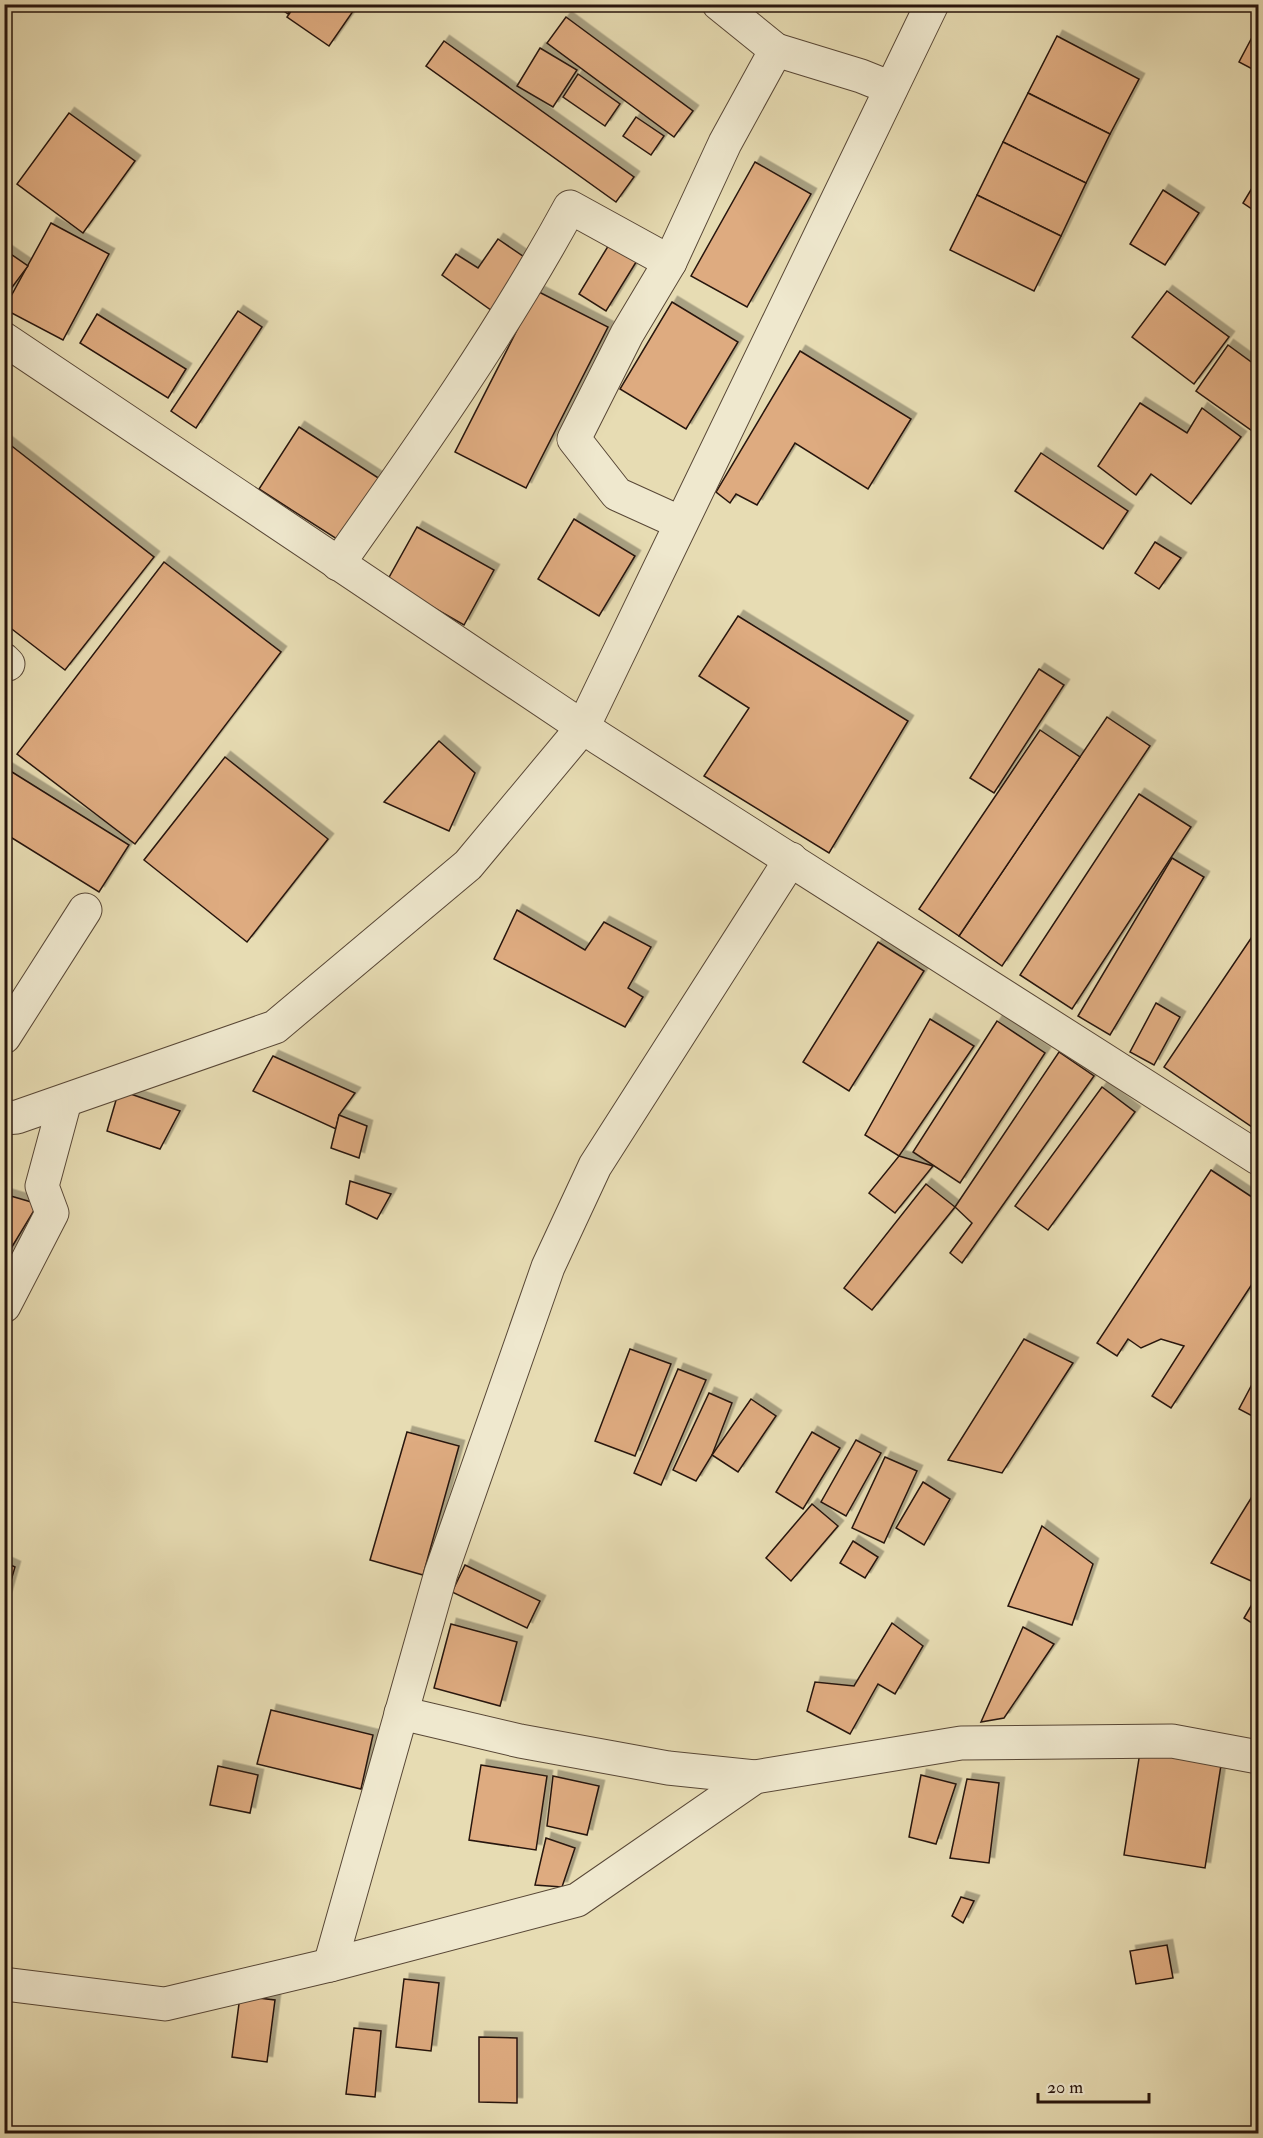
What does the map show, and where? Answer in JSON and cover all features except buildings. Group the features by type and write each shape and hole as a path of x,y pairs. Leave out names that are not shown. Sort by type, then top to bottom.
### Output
{"street":[{"path":"719,4 776,50 861,76 891,88"},
{"path":"4,1118 18,1117 275,1027 468,865 583,728 932,4"},
{"path":"681,523 617,494 574,439 627,334 670,262 725,142 776,50"},
{"path":"338,564 454,400 543,256 570,207 670,262"},
{"path":"4,339 583,728 1258,1158"},
{"path":"330,1965 441,1573 548,1267 594,1166 791,859"},
{"path":"4,1037 85,910"},
{"path":"4,1306 52,1213 42,1186 65,1101"},
{"path":"401,1713 520,1741 668,1768 755,1777 961,1743 1172,1741 1258,1757"},
{"path":"4,1984 165,2004 330,1965 577,1900 755,1777"}]}
